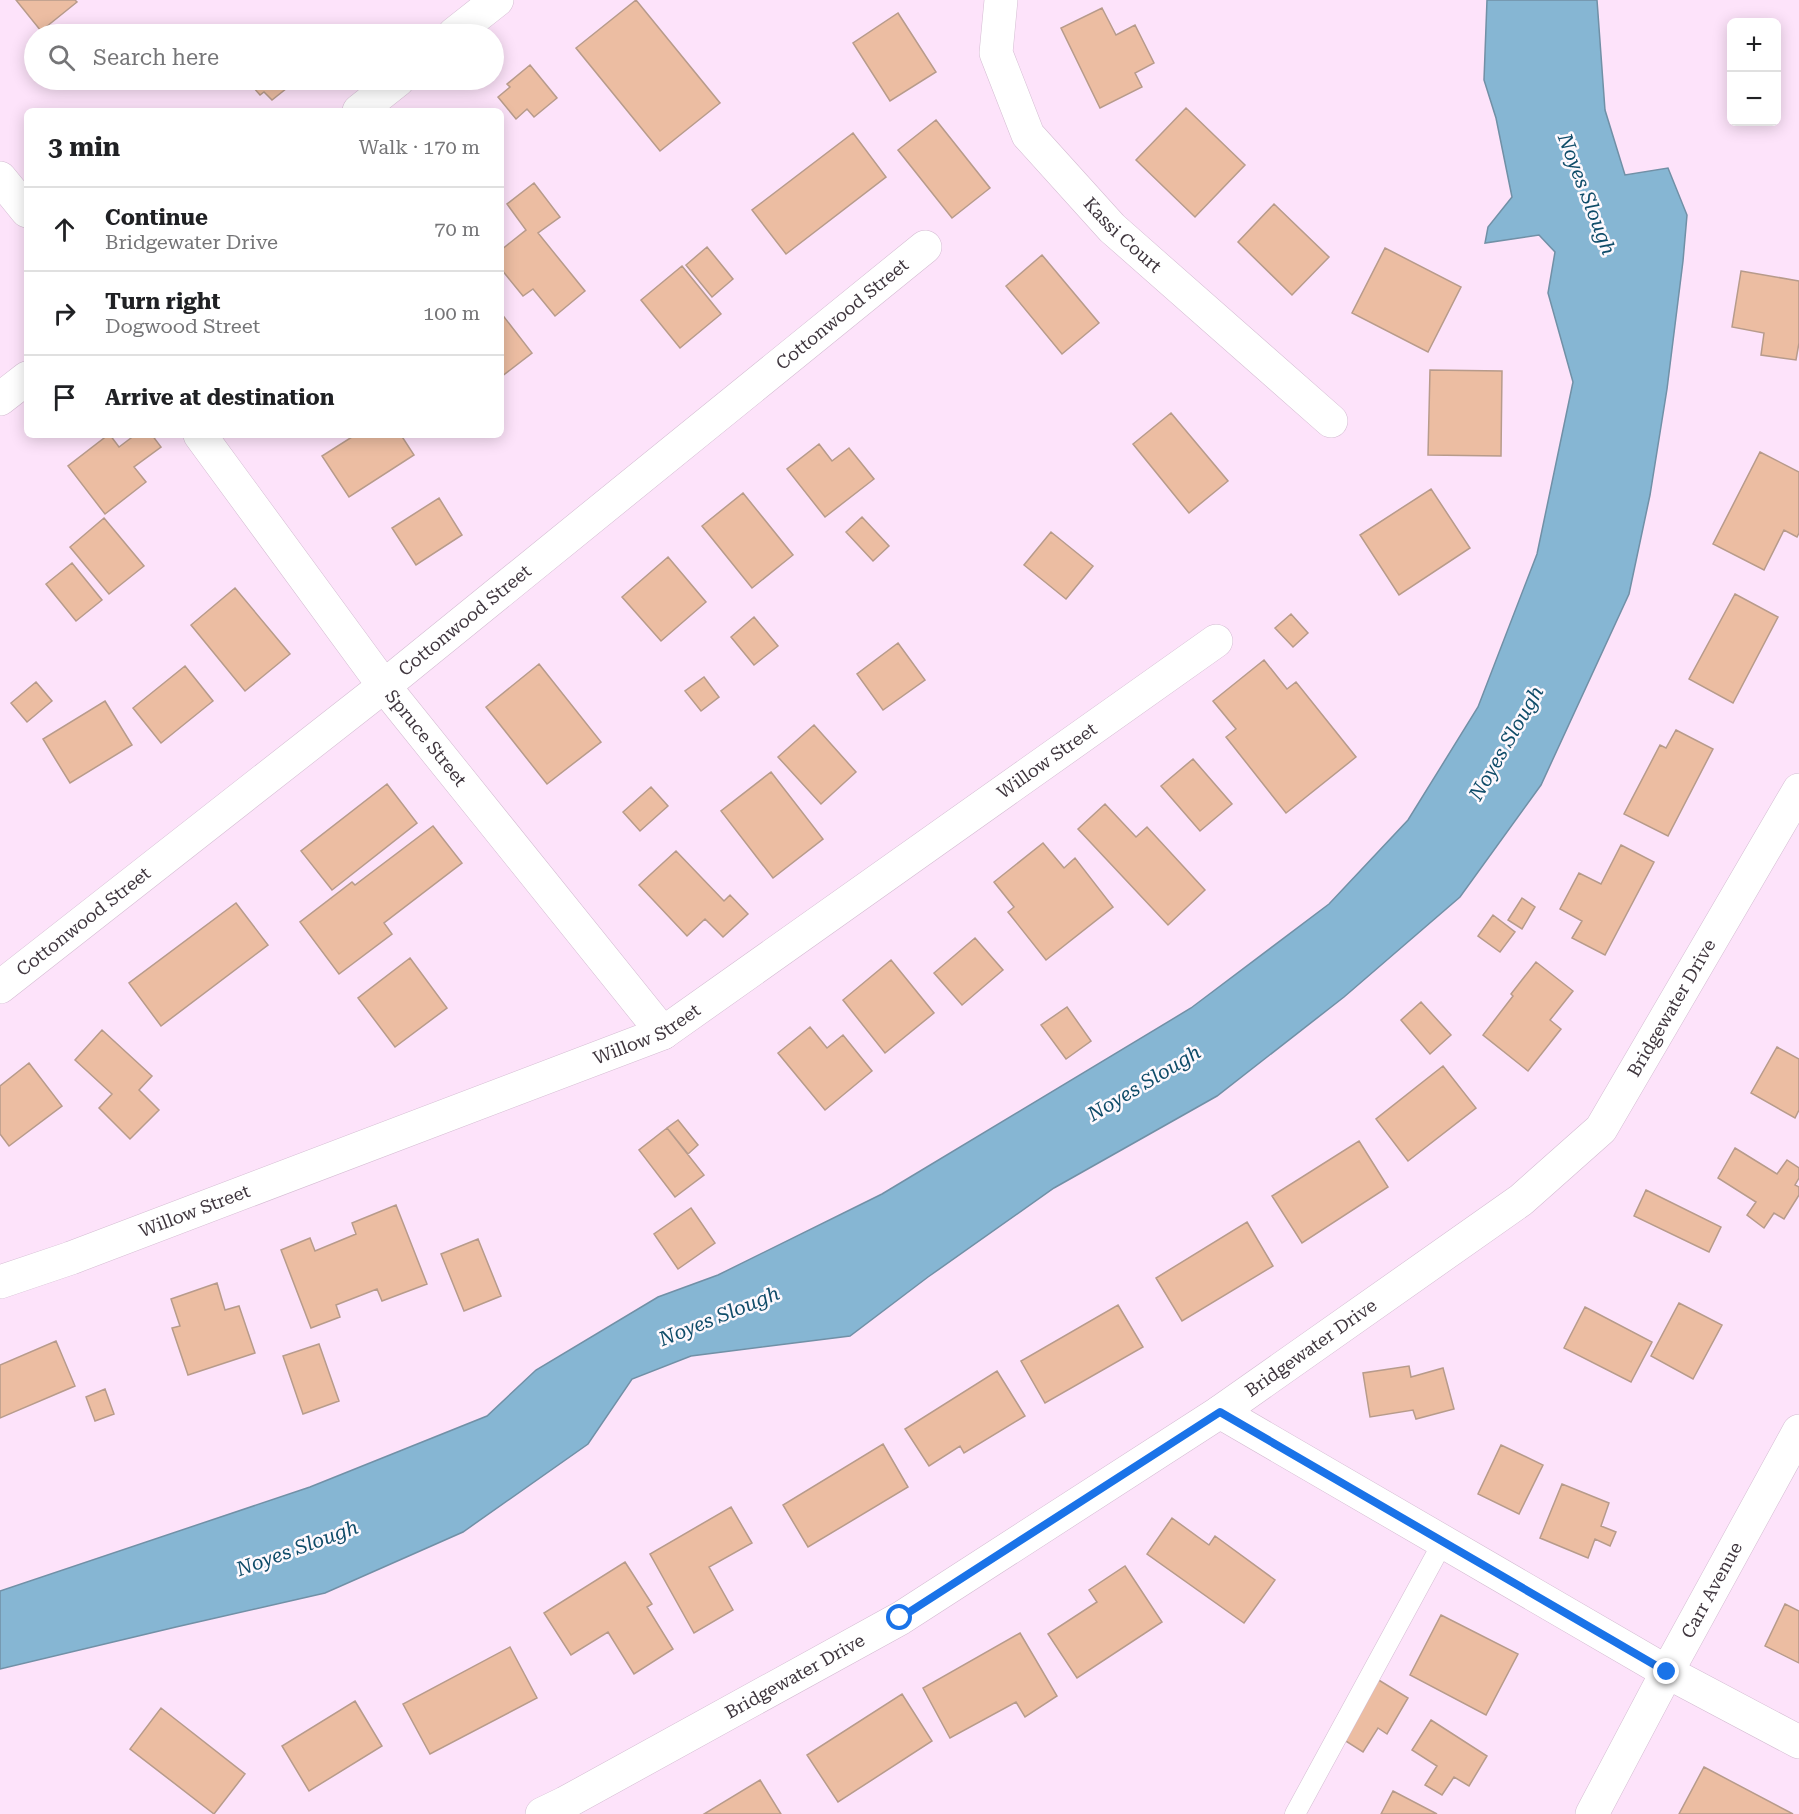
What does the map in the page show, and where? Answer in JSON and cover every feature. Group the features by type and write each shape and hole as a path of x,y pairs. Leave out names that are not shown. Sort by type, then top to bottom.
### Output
{"street":[{"path":"467,24 497,0"},
{"name":"Kassi Court","path":"1000,0 996,53 1028,135 1112,228 1331,421"},
{"path":"363,108 385,90"},
{"path":"0,178 24,207"},
{"name":"Cottonwood Street","path":"0,987 384,686 925,248"},
{"path":"0,399 24,380"},
{"name":"Spruce Street","path":"202,438 384,686 663,1033"},
{"name":"Willow Street","path":"0,1282 71,1258 663,1033 1216,641"},
{"name":"Bridgewater Drive","path":"542,1814 900,1618 1220,1412 1521,1200 1601,1129 1799,790"},
{"path":"1220,1412 1667,1672 1799,1742"},
{"name":"Carr Avenue","path":"1592,1814 1799,1431"}],"lane":[{"path":"1295,1814 1443,1542"}],"water":[{"name":"Noyes Slough","path":"1487,0 1597,0 1605,110 1625,175 1668,168 1687,215 1667,389 1650,495 1629,594 1541,785 1460,897 1344,997 1217,1096 1054,1188 928,1277 850,1336 691,1356 632,1379 588,1444 463,1532 325,1593 0,1669 0,1591 310,1487 487,1416 536,1370 658,1297 718,1275 882,1194 1191,1008 1329,904 1408,820 1478,707 1537,554 1573,382 1548,293 1555,252 1539,235 1485,243 1488,227 1512,197 1496,118 1484,80"}],"building":[{"path":"16,0 75,0 77,2 50,24 35,24"},
{"path":"636,0 720,103 660,151 576,48"},
{"path":"1102,8 1116,35 1135,25 1154,63 1135,73 1142,87 1100,108 1061,28"},
{"path":"898,13 936,72 890,101 853,43"},
{"path":"530,65 557,98 534,117 527,109 516,119 498,97 510,87 507,84"},
{"path":"256,90 284,90 272,100 264,92 260,95"},
{"path":"1186,108 1245,165 1195,217 1136,160"},
{"path":"936,120 990,188 952,218 898,150"},
{"path":"853,133 886,177 786,254 752,210"},
{"path":"534,183 560,217 538,233 585,291 555,316 533,289 523,296 504,273 504,248 526,230 507,204"},
{"path":"1274,204 1329,257 1292,295 1238,242"},
{"path":"707,247 733,279 712,297 686,265"},
{"path":"1385,248 1461,287 1428,352 1352,313"},
{"path":"1042,255 1099,323 1062,354 1006,286"},
{"path":"682,266 721,314 680,348 641,300"},
{"path":"1741,271 1799,281 1799,343 1796,360 1761,355 1764,333 1732,327"},
{"path":"504,317 532,353 504,375"},
{"path":"1430,370 1502,371 1501,456 1428,455"},
{"path":"1171,413 1228,481 1189,513 1133,444"},
{"path":"104,438 112,438 119,447 131,438 154,438 161,447 134,467 146,482 105,514 68,466"},
{"path":"350,438 403,438 414,455 349,497 322,456"},
{"path":"819,444 832,461 849,448 874,479 825,517 787,469"},
{"path":"1760,452 1799,472 1799,533 1797,537 1784,530 1764,570 1713,544"},
{"path":"1431,489 1470,548 1399,595 1360,535"},
{"path":"743,493 793,555 752,588 702,526"},
{"path":"439,498 462,535 416,565 392,528"},
{"path":"862,517 889,546 873,561 846,532"},
{"path":"104,518 144,566 109,594 70,547"},
{"path":"1051,532 1093,566 1066,599 1024,565"},
{"path":"668,557 706,602 661,641 622,597"},
{"path":"72,563 102,600 76,621 46,584"},
{"path":"235,588 290,654 245,691 191,625"},
{"path":"1735,594 1778,617 1733,703 1689,679"},
{"path":"1291,614 1308,633 1293,647 1275,628"},
{"path":"754,617 778,646 754,665 731,637"},
{"path":"898,643 925,680 883,710 857,674"},
{"path":"1264,660 1287,689 1296,682 1356,757 1286,813 1226,737 1236,729 1213,701"},
{"path":"539,664 601,742 547,784 486,707"},
{"path":"185,666 213,701 161,743 133,708"},
{"path":"704,677 719,697 701,711 685,691"},
{"path":"36,682 52,701 27,722 11,703"},
{"path":"105,701 132,745 70,783 43,739"},
{"path":"814,725 856,772 821,804 778,757"},
{"path":"1676,730 1713,749 1668,836 1624,814 1660,745 1666,748"},
{"path":"1193,759 1232,804 1200,831 1161,786"},
{"path":"771,772 823,839 773,878 721,811"},
{"path":"387,784 417,823 332,890 301,851"},
{"path":"651,787 668,806 640,831 623,812"},
{"path":"1105,804 1136,837 1147,827 1205,890 1168,925 1078,829"},
{"path":"433,826 462,863 384,923 392,934 339,974 300,922 352,882 355,885"},
{"path":"1043,843 1064,868 1075,858 1113,907 1046,960 1008,912 1014,907 994,882"},
{"path":"1621,845 1654,862 1605,955 1572,938 1582,921 1560,909 1579,873 1601,884"},
{"path":"676,851 724,901 730,895 748,914 723,937 705,919 687,936 639,885"},
{"path":"1522,898 1535,907 1522,929 1508,920"},
{"path":"236,903 268,945 161,1026 129,983"},
{"path":"1493,915 1515,932 1500,952 1478,936"},
{"path":"975,938 1003,970 962,1005 934,973"},
{"path":"410,958 447,1008 395,1047 358,998"},
{"path":"891,960 934,1013 885,1053 843,1000"},
{"path":"1536,962 1573,991 1550,1020 1561,1029 1528,1071 1483,1035"},
{"path":"1421,1002 1451,1035 1430,1054 1401,1020"},
{"path":"1067,1007 1091,1041 1066,1059 1041,1025"},
{"path":"810,1027 827,1048 843,1035 872,1071 825,1110 778,1053"},
{"path":"102,1030 152,1076 139,1090 159,1110 130,1139 99,1108 112,1094 75,1060"},
{"path":"1777,1047 1799,1059 1799,1110 1795,1118 1751,1093"},
{"path":"29,1063 62,1106 9,1146 0,1134 0,1086"},
{"path":"1443,1066 1476,1108 1408,1161 1376,1119"},
{"path":"678,1120 698,1145 688,1154 667,1128"},
{"path":"667,1128 704,1175 675,1197 639,1150"},
{"path":"1359,1141 1388,1187 1302,1243 1272,1196"},
{"path":"1735,1148 1777,1174 1787,1160 1799,1168 1799,1178 1795,1185 1799,1187 1799,1195 1784,1219 1774,1213 1764,1228 1747,1215 1756,1202 1718,1178"},
{"path":"1646,1190 1721,1227 1709,1252 1634,1216"},
{"path":"396,1205 427,1284 382,1301 377,1289 336,1305 340,1317 311,1328 281,1250 310,1238 315,1251 356,1234 352,1223"},
{"path":"691,1208 715,1243 678,1269 654,1234"},
{"path":"1247,1222 1273,1266 1182,1321 1156,1278"},
{"path":"478,1239 501,1296 464,1311 441,1254"},
{"path":"217,1283 225,1310 239,1306 255,1353 188,1375 172,1328 180,1326 171,1299"},
{"path":"1679,1303 1722,1325 1693,1379 1651,1356"},
{"path":"1118,1305 1143,1347 1045,1403 1021,1361"},
{"path":"1585,1307 1652,1342 1631,1382 1564,1348"},
{"path":"56,1341 75,1386 0,1418 0,1365"},
{"path":"319,1344 339,1401 303,1414 283,1356"},
{"path":"1409,1366 1411,1377 1443,1368 1454,1409 1416,1419 1413,1410 1370,1417 1363,1373"},
{"path":"997,1371 1025,1416 964,1453 960,1446 929,1466 905,1429"},
{"path":"105,1389 114,1414 95,1421 86,1397"},
{"path":"883,1444 908,1487 808,1547 783,1505"},
{"path":"1501,1445 1543,1465 1519,1514 1478,1494"},
{"path":"1562,1484 1609,1503 1601,1526 1616,1532 1610,1546 1595,1539 1588,1558 1540,1538"},
{"path":"731,1507 752,1543 709,1567 733,1610 694,1633 650,1554"},
{"path":"1172,1518 1209,1545 1215,1536 1275,1580 1244,1623 1147,1554"},
{"path":"625,1562 652,1604 647,1607 673,1649 634,1674 608,1632 571,1655 544,1613"},
{"path":"1125,1566 1162,1622 1077,1678 1048,1634 1097,1602 1089,1590"},
{"path":"1785,1604 1799,1611 1799,1663 1765,1646"},
{"path":"1441,1615 1518,1654 1486,1715 1410,1675"},
{"path":"1020,1633 1057,1696 1025,1717 1016,1702 950,1738 923,1688"},
{"path":"510,1647 537,1698 430,1754 403,1704"},
{"path":"1377,1679 1408,1698 1387,1734 1378,1728 1363,1752 1341,1738"},
{"path":"902,1694 932,1741 838,1802 807,1755"},
{"path":"355,1701 382,1746 309,1791 282,1746"},
{"path":"161,1708 245,1774 214,1814 130,1749"},
{"path":"1431,1720 1487,1756 1469,1786 1454,1777 1442,1795 1425,1785 1437,1766 1412,1750"},
{"path":"1704,1767 1793,1814 1679,1814"},
{"path":"760,1780 781,1814 704,1814"},
{"path":"1393,1791 1437,1814 1381,1814"}],"route":[{"path":"900,1618 1220,1412 1667,1672"}]}
